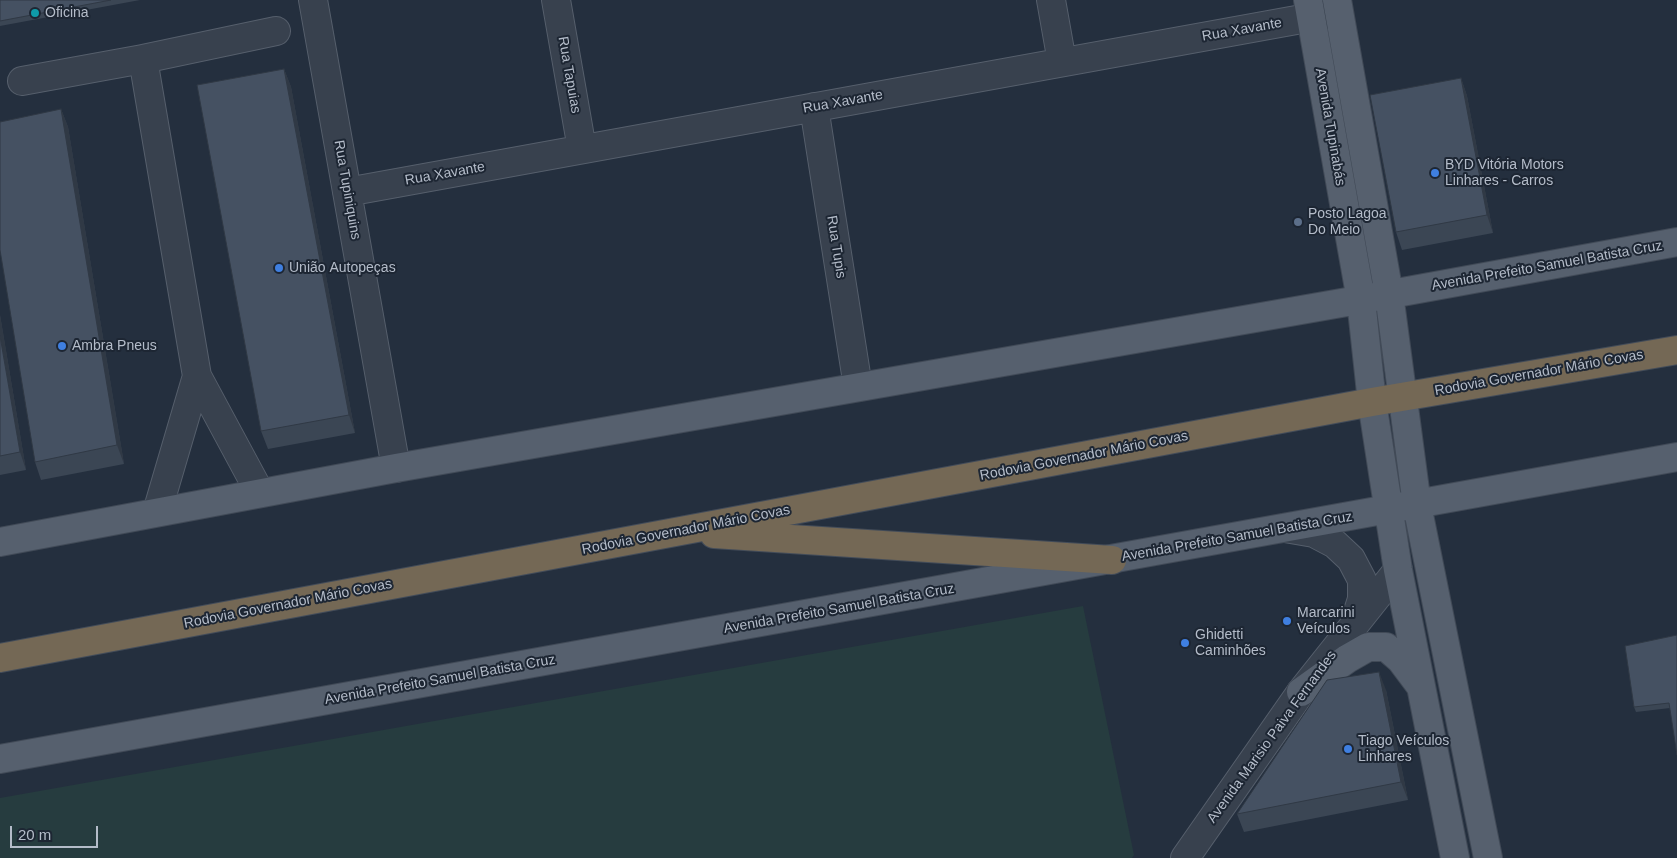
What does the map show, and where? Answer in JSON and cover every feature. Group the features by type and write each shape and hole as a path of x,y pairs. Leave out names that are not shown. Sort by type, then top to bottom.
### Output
{"highway":[{"name":"Rodovia Governador Mário Covas","path":"0,658 1372,402 1677,350"},
{"path":"673,532 1112,560"}],"main road":[{"path":"1338,6 1390,294 1416,505 1488,858"},
{"name":"Avenida Tupinabás","path":"1309,9 1361,300 1372,402 1398,570 1455,858"},
{"name":"Avenida Prefeito Samuel Batista Cruz","path":"0,542 396,468 1361,300 1677,242"},
{"name":"Avenida Prefeito Samuel Batista Cruz","path":"0,759 1677,457"},
{"path":"1301,692 1347,659 1368,647 1386,647 1400,660 1421,686"}],"street":[{"name":"Rua Tupiniquins","path":"313,0 396,468"},
{"name":"Rua Tapuias","path":"556,0 582,149"},
{"path":"1051,0 1062,62"},
{"name":"Rua Xavante","path":"347,192 1062,62 1309,9 1338,6"},
{"path":"22,81 143,59 276,31"},
{"path":"143,59 197,376 260,493"},
{"name":"Rua Tupis","path":"814,107 858,387"},
{"path":"157,512 197,376"},
{"path":"1285,528 1314,533 1335,544 1351,558 1362,580 1362,599 1353,627"},
{"name":"Avenida Marisio Paiva Fernandes","path":"1185,858 1301,692 1398,570"}],"green space":[{"path":"1083,606 1134,855 1132,858 0,858 0,798"}],"building":[{"name":"Oficina","path":"0,0 111,0 0,21"},
{"name":"União Autopeças","path":"284,69 349,415 261,431 197,85"},
{"name":"BYD Vitória Motors Linhares - Carros","path":"1461,78 1487,215 1396,232 1370,95"},
{"name":"Ambra Pneus","path":"61,109 117,445 35,462 0,250 0,122"},
{"path":"0,336 20,452 0,456"},
{"path":"1677,635 1677,755 1669,703 1634,707 1625,646"},
{"name":"Tiago Veículos Linhares","path":"1379,672 1401,782 1237,814 1327,680"}],"place":[{"name":"Oficina","path":"35,13"},
{"name":"BYD Vitória Motors Linhares - Carros","path":"1435,173"},
{"name":"Posto Lagoa Do Meio","path":"1298,222"},
{"name":"União Autopeças","path":"279,268"},
{"name":"Ambra Pneus","path":"62,346"},
{"name":"Marcarini Veículos","path":"1287,621"},
{"name":"Ghidetti Caminhões","path":"1185,643"},
{"name":"Tiago Veículos Linhares","path":"1348,749"}]}
